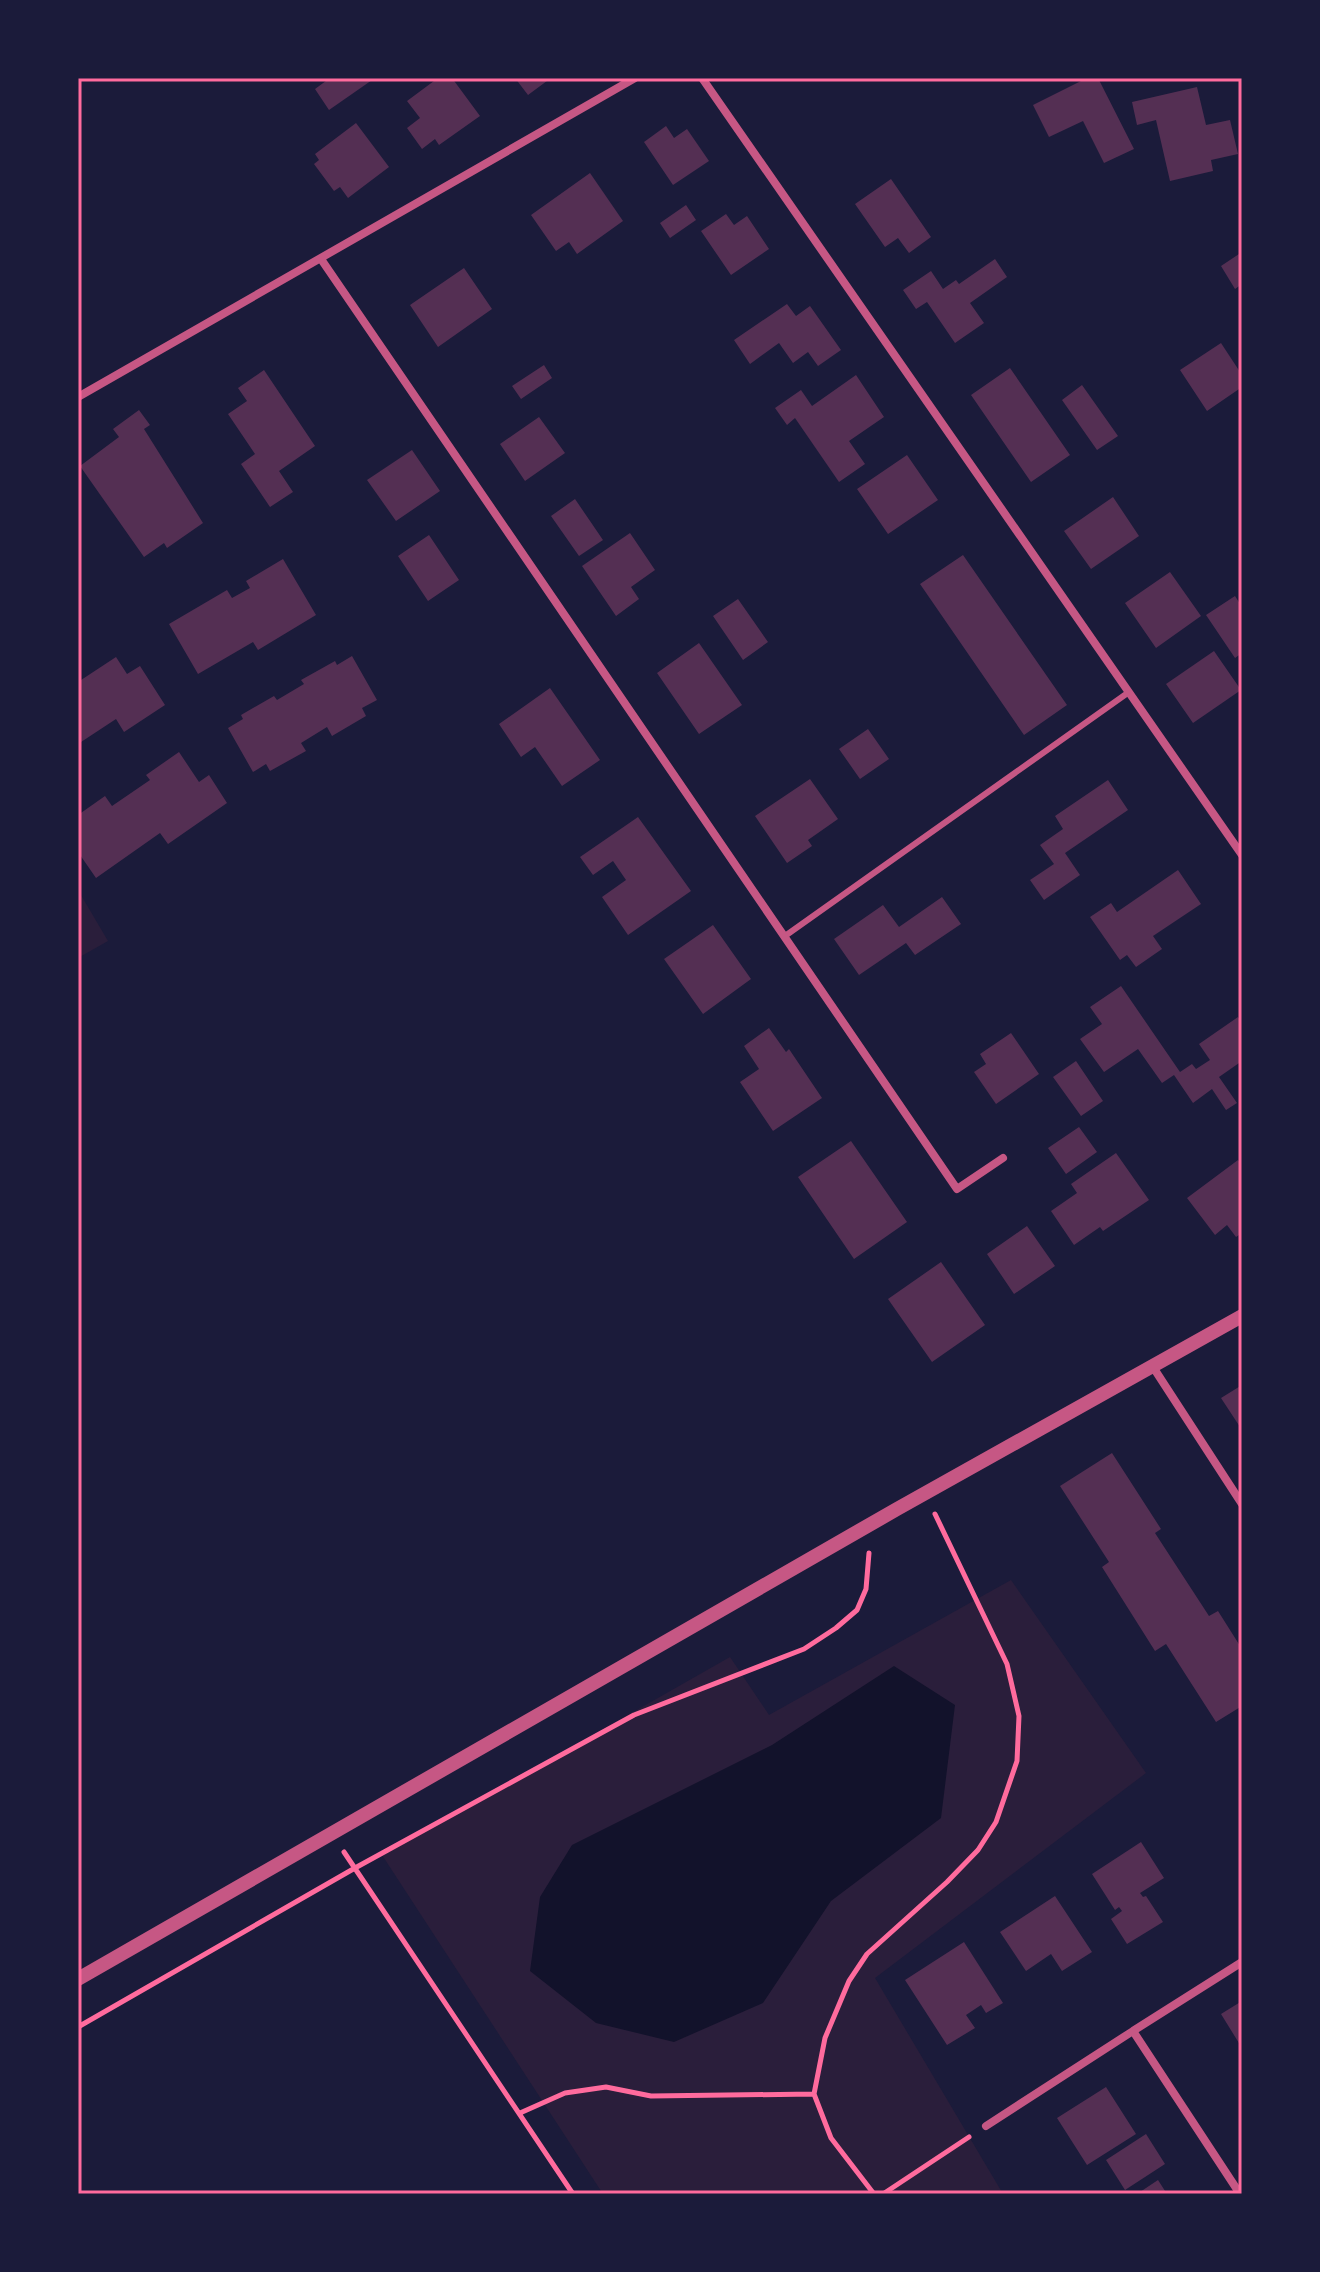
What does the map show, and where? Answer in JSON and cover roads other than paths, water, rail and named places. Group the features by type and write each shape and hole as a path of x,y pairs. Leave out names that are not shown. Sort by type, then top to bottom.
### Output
{"street":[{"path":"78,397 635,78"},
{"path":"702,78 1242,855"},
{"path":"321,259 957,1189 1003,1158"},
{"path":"78,1979 926,1493 1242,1316"},
{"path":"1153,1367 1242,1504"},
{"path":"986,2126 1242,1962"},
{"path":"1133,2031 1240,2194"}],"lane":[{"path":"785,936 1129,692"}]}
